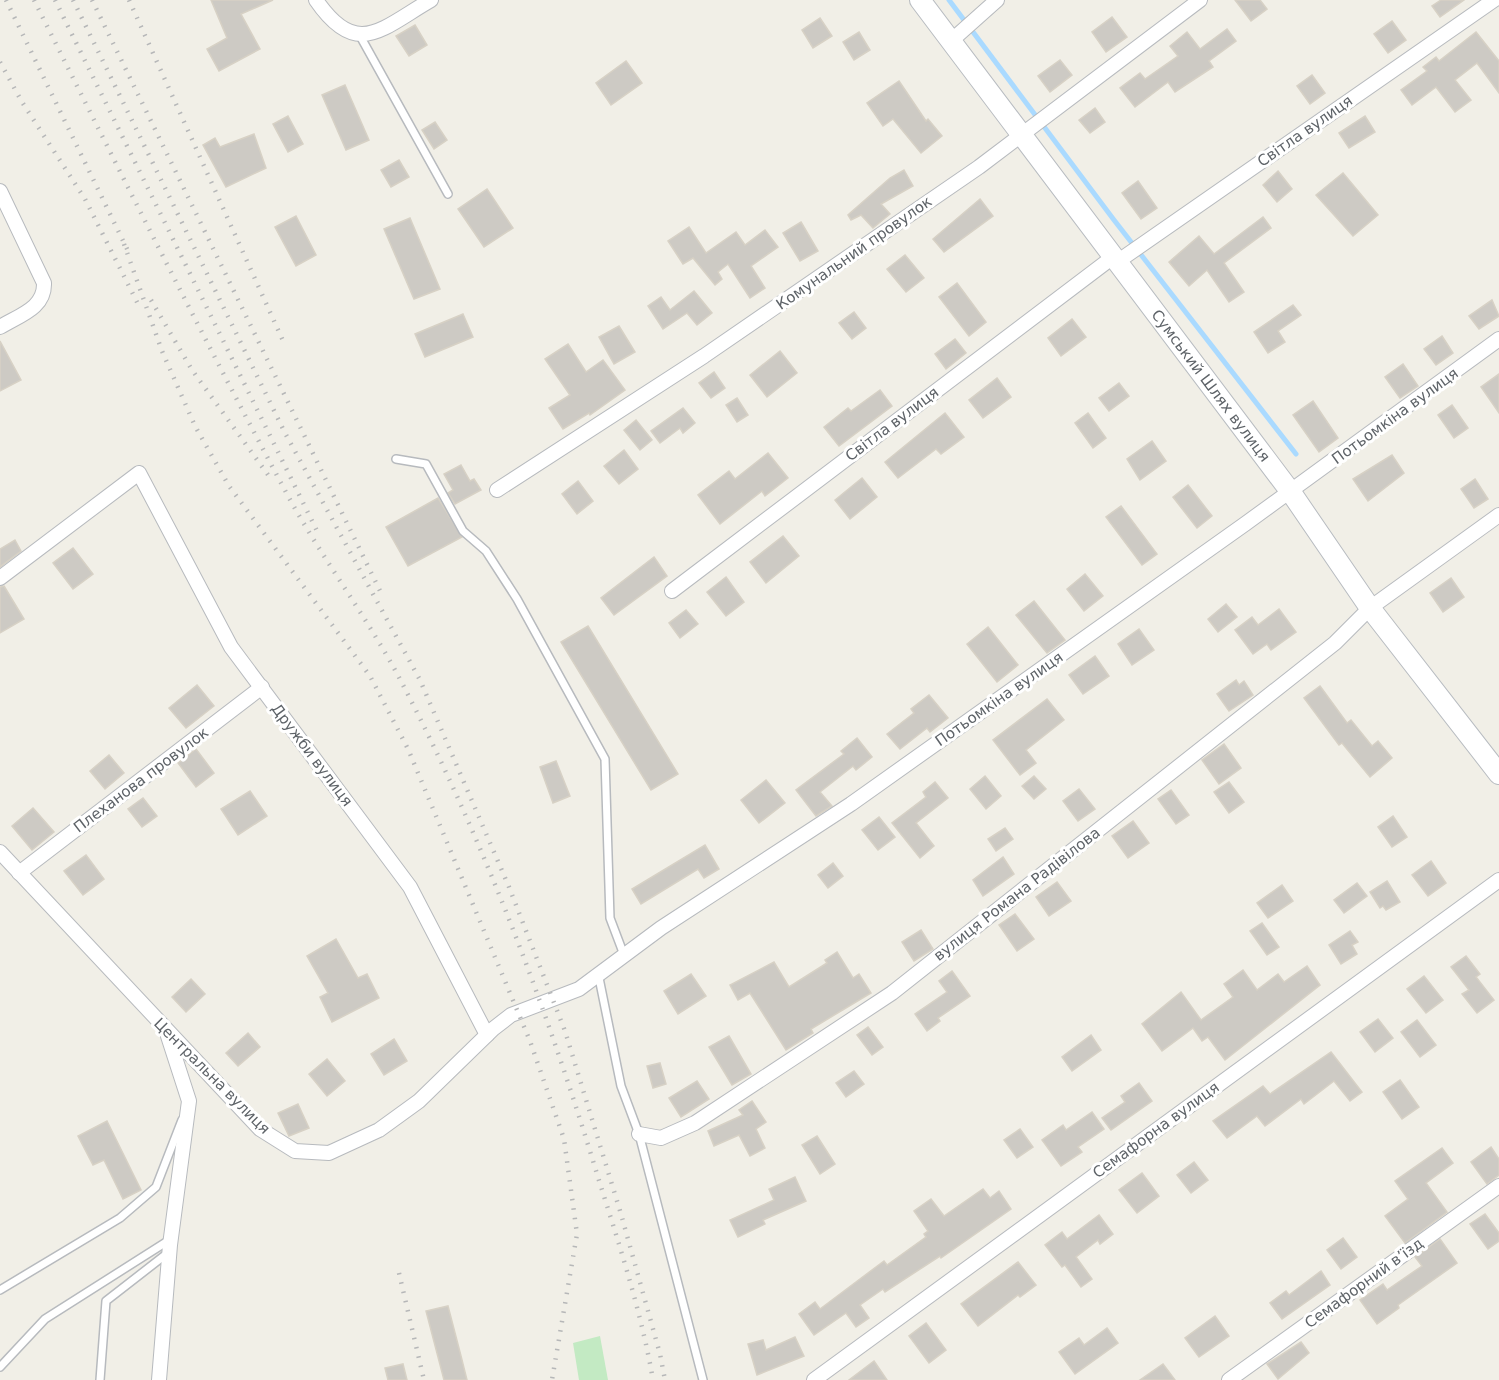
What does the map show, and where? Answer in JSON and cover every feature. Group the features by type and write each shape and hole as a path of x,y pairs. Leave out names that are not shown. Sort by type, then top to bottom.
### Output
{"main road":[{"name":"Сумський Шлях вулиця","path":"920,0 1290,491 1370,608 1499,774"}],"street":[{"path":"316,0 328,18 348,33 369,36 431,0"},
{"path":"951,41 997,0"},
{"name":"Комунальний провулок","path":"497,490 704,356 979,167 1200,0"},
{"name":"Світла вулиця","path":"672,591 1115,260 1494,0"},
{"path":"0,191 44,283 45,295 39,304 0,327"},
{"name":"Потьомкіна вулиця","path":"487,1035 511,1015 579,989 661,928 851,804 1499,339"},
{"name":"Дружби вулиця","path":"0,578 139,473 231,647 410,886 487,1035"},
{"name":"вулиця Романа Радівілова","path":"639,1134 662,1138 695,1123 892,993 1335,643 1370,608 1499,515"},
{"name":"Плеханова провулок","path":"20,873 262,687"},
{"name":"Центральна вулиця","path":"0,852 260,1130 295,1151 329,1152 379,1130 419,1101 487,1035"},
{"name":"Семафорна вулиця","path":"814,1380 1499,880"},
{"path":"159,1380 170,1245 189,1101 166,1032"},
{"name":"Семафорний в’їзд","path":"1228,1380 1499,1186"}],"lane":[{"path":"359,34 448,194"},
{"path":"396,459 426,464 463,531 486,551 517,599 605,759 610,918 624,955"},
{"path":"598,973 621,1086 639,1134 703,1380"},
{"path":"0,1290 120,1218 156,1187 189,1101"},
{"path":"0,1367 45,1319 170,1245"},
{"path":"100,1380 106,1301 170,1245"}],"green space":[{"path":"600,1336 608,1380 579,1380 573,1343"}],"building":[{"path":"211,0 273,0 241,14 260,49 219,71 207,49 227,38"},
{"path":"1235,0 1260,0 1267,9 1251,21"},
{"path":"1441,0 1464,0 1440,17 1432,6"},
{"path":"1112,17 1127,37 1106,52 1092,32"},
{"path":"820,18 832,36 813,48 802,30"},
{"path":"1392,21 1406,40 1388,53 1374,34"},
{"path":"415,25 427,45 409,56 396,36"},
{"path":"1227,29 1236,41 1209,61 1213,67 1175,92 1168,82 1135,107 1120,88 1140,73 1145,79 1178,56 1170,46 1187,32 1200,49"},
{"path":"859,32 870,50 854,60 843,42"},
{"path":"1476,32 1499,61 1499,93 1477,63 1455,80 1471,100 1455,112 1436,87 1412,105 1401,90 1427,71 1423,67 1436,57 1439,61"},
{"path":"1060,60 1072,75 1050,92 1038,76"},
{"path":"626,61 642,83 611,105 596,83"},
{"path":"1312,75 1325,93 1310,104 1297,86"},
{"path":"899,81 926,121 928,119 942,136 921,153 893,119 883,126 867,103"},
{"path":"345,85 369,140 346,150 322,95"},
{"path":"1095,108 1105,122 1090,133 1079,120"},
{"path":"288,116 303,144 288,152 273,124"},
{"path":"1365,116 1375,132 1349,148 1339,133"},
{"path":"435,122 447,140 434,149 422,130"},
{"path":"254,134 266,168 226,187 203,145 215,138 220,147"},
{"path":"399,160 409,177 391,187 381,170"},
{"path":"904,170 913,186 881,204 890,214 873,228 861,215 851,220 848,215 890,178"},
{"path":"1278,171 1292,189 1277,202 1263,185"},
{"path":"1343,173 1378,215 1353,236 1316,195"},
{"path":"1138,181 1157,208 1141,219 1122,193"},
{"path":"487,189 513,228 484,247 458,209"},
{"path":"980,199 993,216 944,252 933,239"},
{"path":"296,216 316,255 296,266 275,227"},
{"path":"1263,217 1271,228 1224,263 1244,292 1229,302 1207,270 1189,286 1169,262 1199,236 1214,254"},
{"path":"410,218 440,289 414,299 384,229"},
{"path":"801,222 818,251 800,261 783,233"},
{"path":"689,227 706,253 736,232 745,245 765,230 778,247 751,266 765,288 750,298 728,264 718,272 722,279 715,285 693,258 683,264 668,241"},
{"path":"905,255 924,278 906,292 887,269"},
{"path":"957,283 986,322 969,336 939,297"},
{"path":"694,291 712,313 697,325 687,313 663,329 648,306 661,297 670,310"},
{"path":"1492,300 1499,316 1479,329 1469,316"},
{"path":"1293,305 1301,315 1278,331 1285,342 1268,353 1254,332"},
{"path":"854,312 866,328 852,339 839,323"},
{"path":"463,314 473,337 425,357 415,334"},
{"path":"1072,319 1086,337 1061,356 1048,338"},
{"path":"619,326 635,352 614,364 599,337"},
{"path":"1442,336 1453,353 1436,365 1424,349"},
{"path":"955,339 966,353 946,369 935,354"},
{"path":"0,341 21,380 0,391"},
{"path":"568,344 586,372 603,360 625,390 590,415 589,413 563,429 549,408 570,395 545,359"},
{"path":"780,351 797,373 767,397 750,375"},
{"path":"1403,364 1418,386 1400,398 1385,377"},
{"path":"714,372 725,388 711,398 699,383"},
{"path":"1499,374 1499,413 1481,387"},
{"path":"997,378 1011,397 983,418 969,400"},
{"path":"1119,383 1129,396 1109,411 1099,398"},
{"path":"880,390 892,406 839,446 824,427 848,408 851,411"},
{"path":"737,398 748,415 737,422 726,405"},
{"path":"1313,401 1338,438 1319,452 1293,415"},
{"path":"1452,405 1468,428 1454,438 1438,415"},
{"path":"683,408 695,423 683,433 680,428 660,443 651,431"},
{"path":"945,413 964,437 941,454 936,449 898,478 885,462"},
{"path":"1088,413 1106,438 1093,448 1075,423"},
{"path":"636,420 652,440 640,450 624,430"},
{"path":"1152,441 1166,461 1140,480 1127,459"},
{"path":"624,450 638,469 619,484 604,466"},
{"path":"768,453 788,478 765,496 762,491 720,524 698,495 729,471 735,479"},
{"path":"1392,455 1404,473 1368,501 1353,479"},
{"path":"461,465 470,481 474,479 481,490 455,504 448,493 453,490 444,474"},
{"path":"862,478 877,497 850,519 835,500"},
{"path":"1475,479 1488,499 1474,508 1461,489"},
{"path":"578,481 593,501 577,514 562,494"},
{"path":"1188,485 1212,516 1197,528 1173,497"},
{"path":"438,498 462,537 408,566 386,527"},
{"path":"1121,506 1157,554 1142,565 1106,517"},
{"path":"783,536 799,556 766,583 750,562"},
{"path":"15,540 21,551 0,567 0,549"},
{"path":"73,548 93,574 73,589 53,563"},
{"path":"654,557 667,576 614,615 601,598"},
{"path":"1085,574 1103,596 1084,611 1067,589"},
{"path":"726,577 744,602 726,616 707,592"},
{"path":"1451,578 1464,597 1443,612 1430,593"},
{"path":"4,586 24,619 0,633 0,587"},
{"path":"1034,601 1065,640 1047,653 1016,615"},
{"path":"1226,604 1237,617 1218,632 1208,619"},
{"path":"1279,609 1296,632 1271,650 1267,644 1253,654 1235,630 1252,617 1258,625"},
{"path":"686,610 698,624 680,638 669,623"},
{"path":"588,626 678,774 651,790 561,642"},
{"path":"988,627 1018,665 997,682 967,644"},
{"path":"1139,629 1154,650 1132,665 1118,644"},
{"path":"1095,656 1109,676 1083,694 1069,675"},
{"path":"1236,680 1239,685 1244,681 1253,695 1229,711 1217,694"},
{"path":"197,685 214,706 186,728 169,708"},
{"path":"1320,686 1347,723 1351,720 1372,746 1378,741 1392,758 1370,777 1342,743 1339,745 1304,698"},
{"path":"929,695 948,718 930,732 927,728 900,749 887,734 914,713 911,709"},
{"path":"1047,699 1064,720 1026,750 1036,763 1020,775 993,740"},
{"path":"857,738 872,757 856,770 853,766 820,792 832,806 816,816 796,790 844,754 841,751"},
{"path":"1224,744 1241,768 1219,784 1202,760"},
{"path":"196,749 214,773 196,787 178,763"},
{"path":"109,755 124,773 105,789 90,771"},
{"path":"556,761 570,796 553,803 540,767"},
{"path":"985,776 1001,796 986,809 970,789"},
{"path":"1034,776 1046,789 1034,799 1022,786"},
{"path":"766,780 785,803 759,823 741,800"},
{"path":"935,782 948,798 916,823 934,846 920,858 892,823 926,797 923,792"},
{"path":"1229,782 1244,802 1229,813 1214,792"},
{"path":"1079,789 1095,809 1078,821 1063,801"},
{"path":"1171,790 1189,815 1176,824 1158,799"},
{"path":"250,791 267,816 238,835 221,809"},
{"path":"143,798 157,816 142,827 128,809"},
{"path":"33,808 54,832 32,850 12,826"},
{"path":"1393,816 1407,837 1392,847 1378,827"},
{"path":"879,817 895,837 878,850 862,830"},
{"path":"1133,821 1149,843 1128,858 1112,836"},
{"path":"1005,828 1013,839 996,851 988,839"},
{"path":"705,845 719,869 704,878 698,869 641,904 632,889"},
{"path":"86,855 104,879 83,895 64,871"},
{"path":"1003,857 1014,874 983,896 973,880"},
{"path":"1431,861 1446,883 1428,896 1412,875"},
{"path":"833,863 843,876 828,888 818,875"},
{"path":"1387,881 1400,902 1386,910 1383,906 1380,908 1370,892"},
{"path":"1057,882 1071,901 1049,916 1036,897"},
{"path":"1357,883 1367,896 1344,913 1334,900"},
{"path":"1282,885 1293,901 1268,918 1257,903"},
{"path":"1015,914 1034,939 1017,951 999,925"},
{"path":"1262,923 1279,947 1267,955 1250,931"},
{"path":"921,930 933,949 914,961 902,942"},
{"path":"1350,931 1358,942 1352,945 1357,954 1341,964 1329,945"},
{"path":"336,939 358,978 367,974 379,998 332,1022 320,997 328,993 307,956"},
{"path":"837,952 853,978 859,974 871,993 811,1029 813,1033 786,1050 750,993 738,1000 730,985 774,962 789,987 827,963 825,960"},
{"path":"1466,956 1480,974 1476,977 1494,1000 1477,1013 1462,994 1469,990 1451,967"},
{"path":"1307,966 1320,985 1225,1060 1208,1037 1202,1041 1193,1028 1162,1051 1142,1024 1181,992 1201,1020 1233,997 1224,984 1243,970 1257,990 1278,974 1284,982"},
{"path":"952,971 970,996 938,1018 940,1021 927,1031 915,1014 947,992 939,981"},
{"path":"691,974 706,996 678,1014 664,991"},
{"path":"1424,976 1443,1000 1426,1013 1407,989"},
{"path":"191,979 205,994 186,1012 172,997"},
{"path":"1378,1019 1393,1038 1375,1052 1360,1032"},
{"path":"1417,1020 1436,1045 1420,1057 1401,1032"},
{"path":"868,1027 883,1047 872,1055 857,1035"},
{"path":"248,1033 260,1047 238,1066 226,1053"},
{"path":"1091,1035 1101,1050 1072,1071 1062,1057"},
{"path":"729,1036 751,1074 732,1085 709,1047"},
{"path":"394,1039 407,1061 384,1075 371,1054"},
{"path":"1331,1052 1362,1092 1350,1101 1334,1081 1304,1104 1301,1099 1265,1126 1257,1116 1227,1138 1213,1121 1263,1086 1270,1094"},
{"path":"327,1059 345,1081 327,1096 309,1074"},
{"path":"660,1063 666,1084 653,1088 647,1066"},
{"path":"854,1071 864,1084 846,1097 836,1083"},
{"path":"1400,1080 1419,1107 1402,1119 1383,1092"},
{"path":"697,1081 709,1099 681,1117 669,1098"},
{"path":"1139,1083 1152,1101 1111,1130 1102,1118 1125,1102 1121,1096"},
{"path":"752,1101 766,1122 756,1129 765,1148 750,1156 739,1135 714,1146 708,1131 743,1115 739,1110"},
{"path":"298,1104 309,1128 289,1136 278,1113"},
{"path":"1092,1112 1104,1129 1078,1147 1082,1152 1061,1166 1042,1140 1063,1125 1066,1130"},
{"path":"107,1121 141,1190 123,1199 104,1160 93,1165 78,1136"},
{"path":"1020,1129 1033,1147 1017,1158 1004,1140"},
{"path":"817,1136 835,1164 820,1174 802,1145"},
{"path":"1491,1147 1499,1159 1499,1175 1487,1184 1471,1162"},
{"path":"1442,1148 1453,1163 1426,1183 1447,1212 1405,1243 1385,1216 1408,1199 1395,1181"},
{"path":"1194,1162 1208,1180 1191,1193 1177,1175"},
{"path":"1142,1173 1159,1196 1137,1213 1119,1190"},
{"path":"795,1177 806,1201 763,1220 765,1224 738,1237 730,1220 774,1200 769,1189"},
{"path":"983,1189 990,1198 999,1191 1011,1209 941,1258 940,1256 885,1292 883,1289 860,1305 869,1318 856,1327 846,1313 814,1335 799,1314 815,1302 820,1309 884,1261 887,1265 926,1237 924,1234 928,1231 914,1211 931,1199 944,1216"},
{"path":"1485,1214 1499,1233 1499,1241 1488,1249 1470,1224"},
{"path":"1099,1215 1113,1234 1100,1244 1098,1240 1076,1257 1092,1279 1081,1287 1065,1265 1062,1267 1045,1245 1062,1232 1067,1239"},
{"path":"1343,1238 1357,1257 1341,1269 1327,1250"},
{"path":"1440,1239 1457,1263 1398,1305 1399,1308 1377,1324 1360,1300 1383,1284 1387,1290 1422,1266 1415,1257"},
{"path":"1018,1262 1036,1285 1020,1297 1018,1295 978,1326 961,1304"},
{"path":"1321,1271 1330,1285 1282,1319 1270,1303 1286,1291 1289,1295"},
{"path":"448,1306 467,1380 444,1380 426,1311"},
{"path":"1215,1316 1229,1336 1199,1357 1185,1338"},
{"path":"926,1323 946,1350 929,1363 909,1336"},
{"path":"1107,1328 1118,1343 1075,1374 1059,1352 1079,1338 1084,1345"},
{"path":"795,1337 804,1356 757,1375 748,1344 763,1340 766,1350"},
{"path":"1301,1342 1309,1353 1278,1379 1267,1364"},
{"path":"874,1361 887,1380 849,1380"},
{"path":"403,1364 407,1380 388,1380 385,1368"},
{"path":"1163,1364 1175,1380 1140,1380"}],"waterway":[{"path":"949,0 1114,220 1296,454"}],"railway":[{"path":"6,0 128,251"},
{"path":"34,0 159,249 288,496 403,685 433,744 487,864 535,987 577,1111 628,1276 653,1380"},
{"path":"55,0 319,535"},
{"path":"73,0 285,433 420,680 509,887 565,1031 621,1214 660,1354 665,1380"},
{"path":"92,0 383,597"},
{"path":"129,0 284,343"},
{"path":"0,62 22,102 85,199 138,304"},
{"path":"124,244 162,351 195,426 229,486 370,676 408,749 530,1041 564,1139 577,1234 552,1380"},
{"path":"151,300 192,370 271,479"},
{"path":"399,1273 424,1380"}]}
